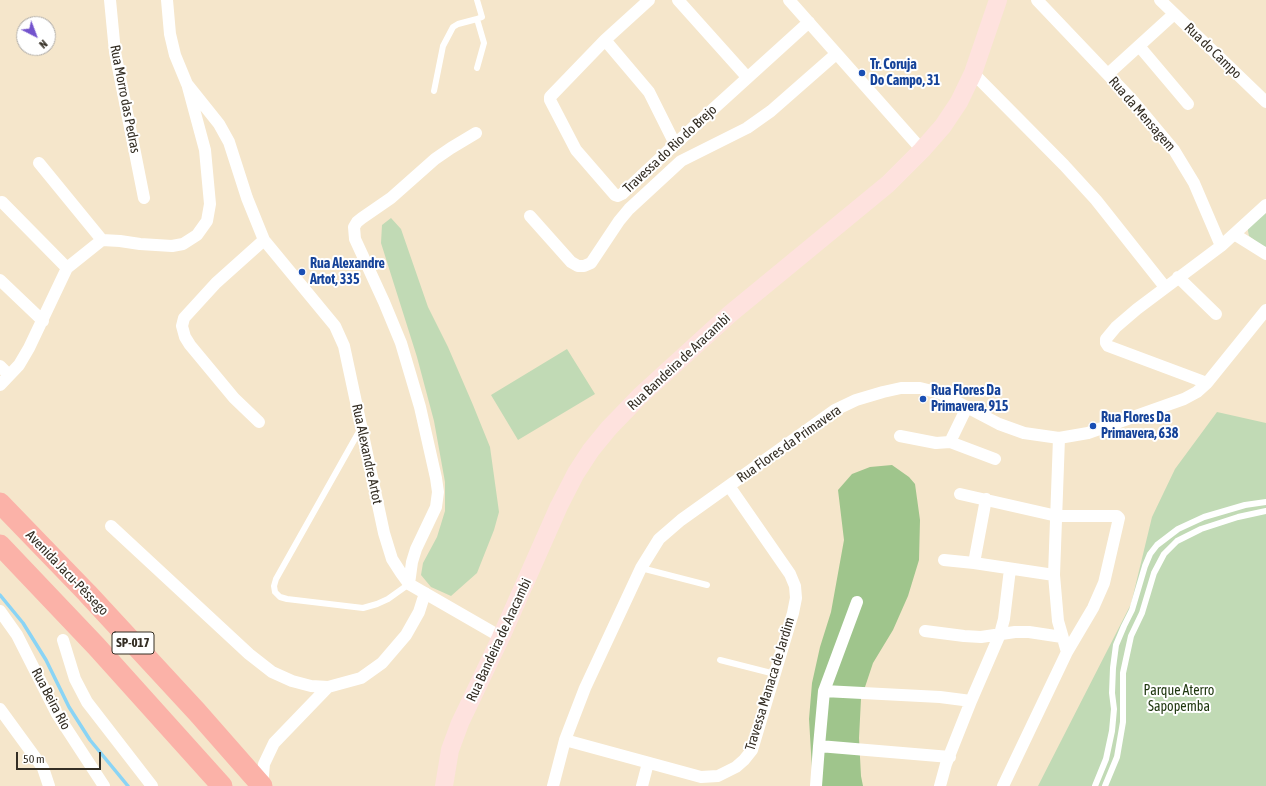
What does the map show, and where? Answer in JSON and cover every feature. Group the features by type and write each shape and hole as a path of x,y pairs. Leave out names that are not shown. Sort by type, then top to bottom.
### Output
{"highway":[{"name":"Avenida Jacu-Pêssego","path":"0,503 87,593 197,712 262,786"},
{"name":"Avenida Jacu-Pêssego","path":"0,544 96,646 222,786"}],"main road":[{"name":"Rua Bandeira de Aracambi","path":"444,786 450,750 460,722 540,552 559,506 576,473 591,450 609,428 640,396 730,314 888,184 922,150 947,120 959,102 974,73 998,0"}],"street":[{"name":"Rua Morro das Pedras","path":"110,0 115,52 144,198"},
{"name":"Rua Alexandre Artot","path":"167,0 170,34 175,55 187,84 219,124 229,142 247,198 264,240 335,326 344,346 384,533 392,559 410,584 501,637"},
{"name":"Travessa do Rio do Brejo","path":"649,0 605,40 550,97 550,100 576,150 615,195 618,196 622,194 747,77 809,22"},
{"path":"678,0 747,77"},
{"path":"789,0 922,150"},
{"name":"Rua da Mensagem","path":"1037,0 1134,102 1182,161 1194,183 1221,246"},
{"name":"Rua do Campo","path":"1160,0 1266,102"},
{"path":"1108,74 1174,14"},
{"path":"605,40 649,92 672,146 681,161"},
{"path":"1139,46 1188,104"},
{"path":"530,216 571,262 578,266 584,266 591,263 630,209 681,161 747,128 770,111 836,54"},
{"path":"974,73 1096,200 1165,287"},
{"path":"0,385 19,365 43,322 67,268 102,240 172,246 183,244 197,236 207,221 210,204 204,150 187,84"},
{"path":"410,584 412,562 416,549 436,507 438,492 436,478 420,407 401,343 355,239 354,227 357,222 391,198 435,159 476,134"},
{"path":"38,163 102,240"},
{"path":"2,202 67,268"},
{"path":"1207,382 1108,346 1106,339 1116,327 1165,287 1221,246 1266,206"},
{"path":"1234,234 1266,254"},
{"path":"259,422 234,398 190,345 185,337 182,326 184,318 216,283 264,240"},
{"path":"1178,277 1216,314"},
{"path":"0,280 43,322"},
{"name":"Rua Flores da Primavera","path":"553,786 565,740 585,688 641,568 659,540 681,520 835,410 856,400 882,392 901,388 920,388 940,393 999,424 1024,433 1059,438 1088,433 1184,399 1197,392 1207,382 1266,310"},
{"path":"0,366 9,375"},
{"path":"950,442 968,407"},
{"path":"900,436 936,443 950,442 995,459"},
{"path":"1059,438 1054,575 1057,614 1067,652"},
{"name":"Travessa Manaca de Jardim","path":"565,740 701,777 707,781 736,767 752,750 796,598 795,586 790,574 729,486"},
{"path":"960,494 1057,516 1117,516 1119,518 1104,583 1093,608 1067,652 1003,786"},
{"path":"974,563 986,499"},
{"path":"111,526 243,648 272,672 292,681 311,686 328,687 361,678 382,663 406,635 419,612 425,593"},
{"path":"944,560 1054,575"},
{"path":"940,786 971,701 1000,634 1004,619 1010,569"},
{"path":"816,786 824,691 857,602"},
{"name":"Rua Beira Rio","path":"0,611 17,635 57,714 104,786"},
{"path":"925,631 970,636 1029,632 1062,637"},
{"path":"64,640 75,679 87,702 152,786"},
{"path":"262,786 264,764 274,743 328,687"},
{"path":"824,691 940,697 971,701"},
{"path":"0,709 42,768 49,786"},
{"path":"819,746 950,757"},
{"path":"642,786 648,763"}],"lane":[{"path":"434,91 442,51 452,27 478,19 482,16 477,0"},
{"path":"477,68 484,43 478,19"},
{"path":"362,427 276,579 274,586 275,592 280,597 287,599 363,608 388,599 410,584"},
{"path":"1095,786 1106,759 1112,730 1114,709 1112,693 1113,668 1116,646 1132,610 1150,554 1157,545 1178,529 1204,517 1245,505 1266,502"},
{"path":"1105,786 1117,757 1124,706 1123,673 1131,636 1142,613 1154,573 1164,554 1177,541 1201,529 1238,517 1266,511"},
{"path":"641,568 707,585"},
{"path":"720,660 775,674"}],"green space":[{"path":"1266,210 1266,249 1249,236 1248,228"},
{"path":"391,218 401,229 428,307 448,347 490,447 499,512 494,530 477,573 451,596 431,587 421,575 423,563 437,537 445,511 445,482 434,421 417,357 381,243 382,225"},
{"path":"567,349 595,394 518,440 491,395"},
{"name":"Parque Aterro Sapopemba","path":"1217,412 1266,423 1266,786 1038,786 1131,604 1152,517 1175,469"},
{"path":"892,465 909,477 915,484 920,520 919,560 908,596 893,630 873,663 861,699 859,738 863,786 813,786 809,719 812,683 820,647 831,612 844,540 838,490 852,474 870,467"}],"waterway":[{"path":"0,595 23,623 46,660 69,707 90,740 128,786"}],"place":[{"name":"Tr. Coruja Do Campo, 31","path":"862,73"},
{"name":"Rua Alexandre Artot, 335","path":"302,272"},
{"name":"Rua Flores Da Primavera, 915","path":"923,399"},
{"name":"Rua Flores Da Primavera, 638","path":"1093,426"}]}
